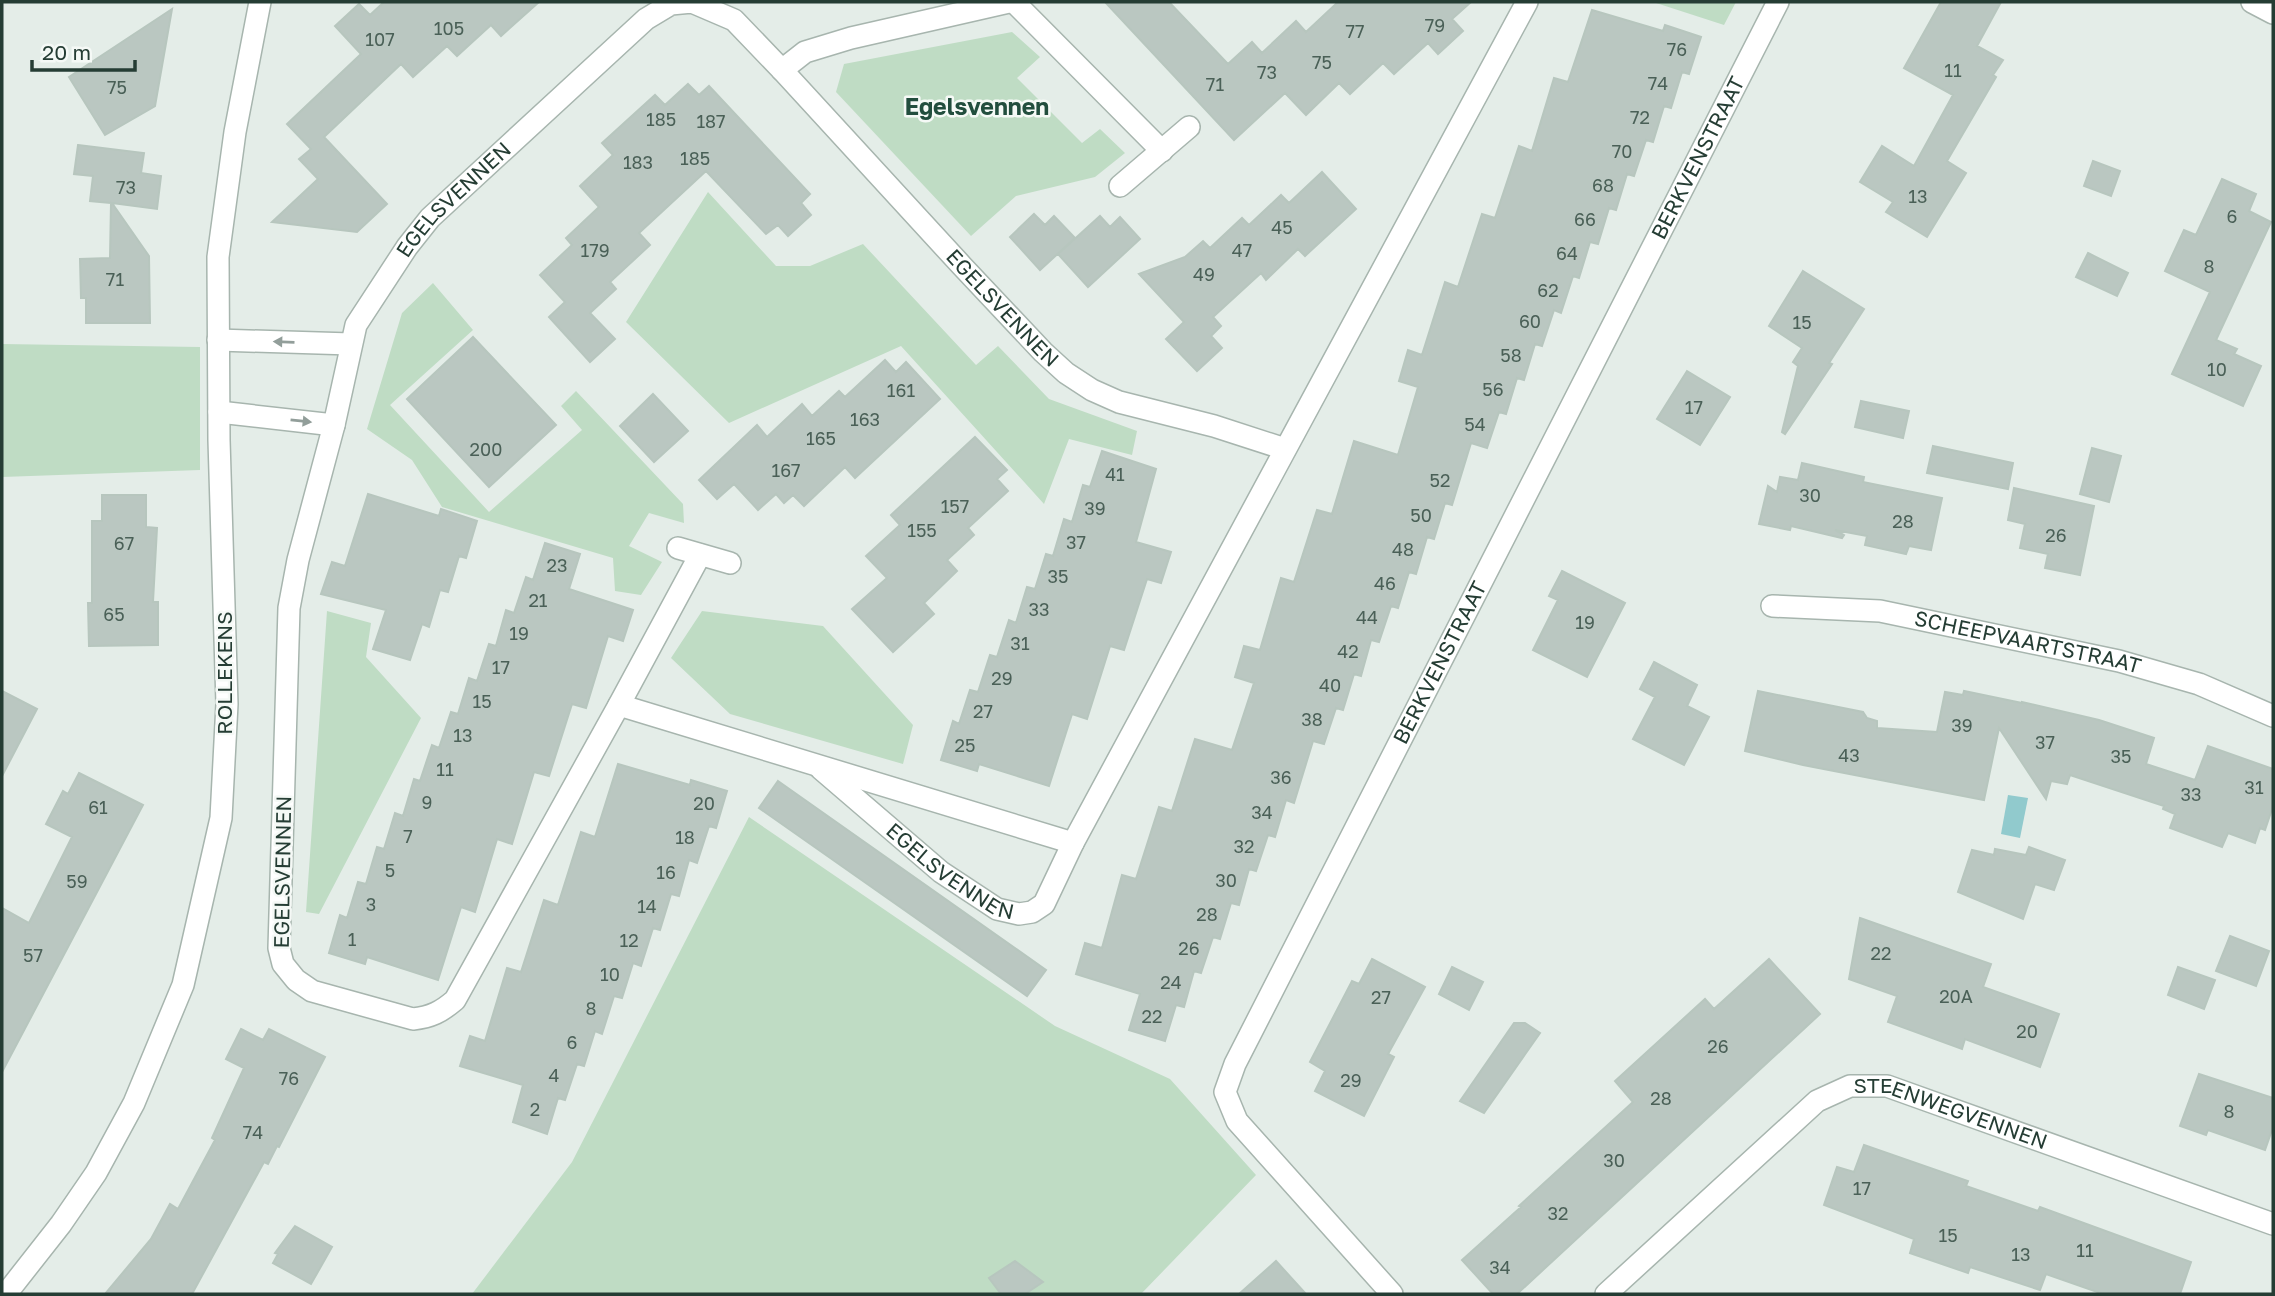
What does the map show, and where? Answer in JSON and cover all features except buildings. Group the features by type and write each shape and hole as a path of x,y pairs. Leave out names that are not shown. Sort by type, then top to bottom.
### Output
{"street":[{"name":"ROLLEKENS","path":"6,1294 61,1224 96,1173 134,1103 183,985 221,818 227,704 219,412 218,257 234,132 260,2"},
{"name":"EGELSVENNEN","path":"700,555 454,1000 429,1018 413,1019 312,991 296,980 284,964 279,948 289,608 298,560 334,425 356,325 407,247 430,218 646,19 671,4 692,2 734,20 962,267 1066,373 1092,390 1119,402 1214,426 1285,449"},
{"path":"782,70 804,52 813,49 1012,2 1162,150"},
{"name":"EGELSVENNEN","path":"814,763 942,872 997,909 1019,914 1032,912 1044,904 1073,843 1527,2"},
{"name":"BERKVENSTRAAT","path":"1392,1294 1237,1121 1225,1092 1235,1063 1778,2"},
{"path":"2252,2 2273,13"},
{"path":"1120,186 1189,127"},
{"path":"218,340 351,344"},
{"path":"219,412 334,425"},
{"path":"678,548 730,563"},
{"name":"SCHEEPVAARTSTRAAT","path":"1772,606 1880,611 2119,662 2199,684 2273,716"},
{"name":"EGELSVENNEN","path":"619,705 1073,843"},
{"name":"STEENWEGVENNEN","path":"1606,1294 1817,1101 1850,1086 1887,1086 2273,1224"}],"green space":[{"path":"1653,2 1736,2 1724,25"},
{"path":"1012,32 1040,57 1017,78 1082,143 1100,129 1125,153 1095,177 1016,196 971,236 836,92 844,64"},
{"path":"708,192 776,266 810,266 863,244 976,365 998,346 1049,399 1137,431 1132,455 1069,439 1044,504 901,346 729,423 626,322"},
{"path":"433,283 473,330 390,405 489,512 582,430 561,406 576,391 683,504 684,523 649,513 629,546 662,562 641,595 615,591 613,558 442,507 412,460 367,429 402,313"},
{"path":"2,344 200,347 200,470 2,477"},
{"path":"327,611 371,623 366,657 421,718 319,914 306,912"},
{"path":"702,611 823,626 913,725 903,764 730,714 671,658"},
{"path":"749,817 1055,1026 1170,1079 1256,1175 1141,1294 472,1294 572,1162"}],"water":[{"path":"2008,795 2028,798 2020,838 2001,834"}],"district":[{"name":"Egelsvennen","path":"977,107"}]}
